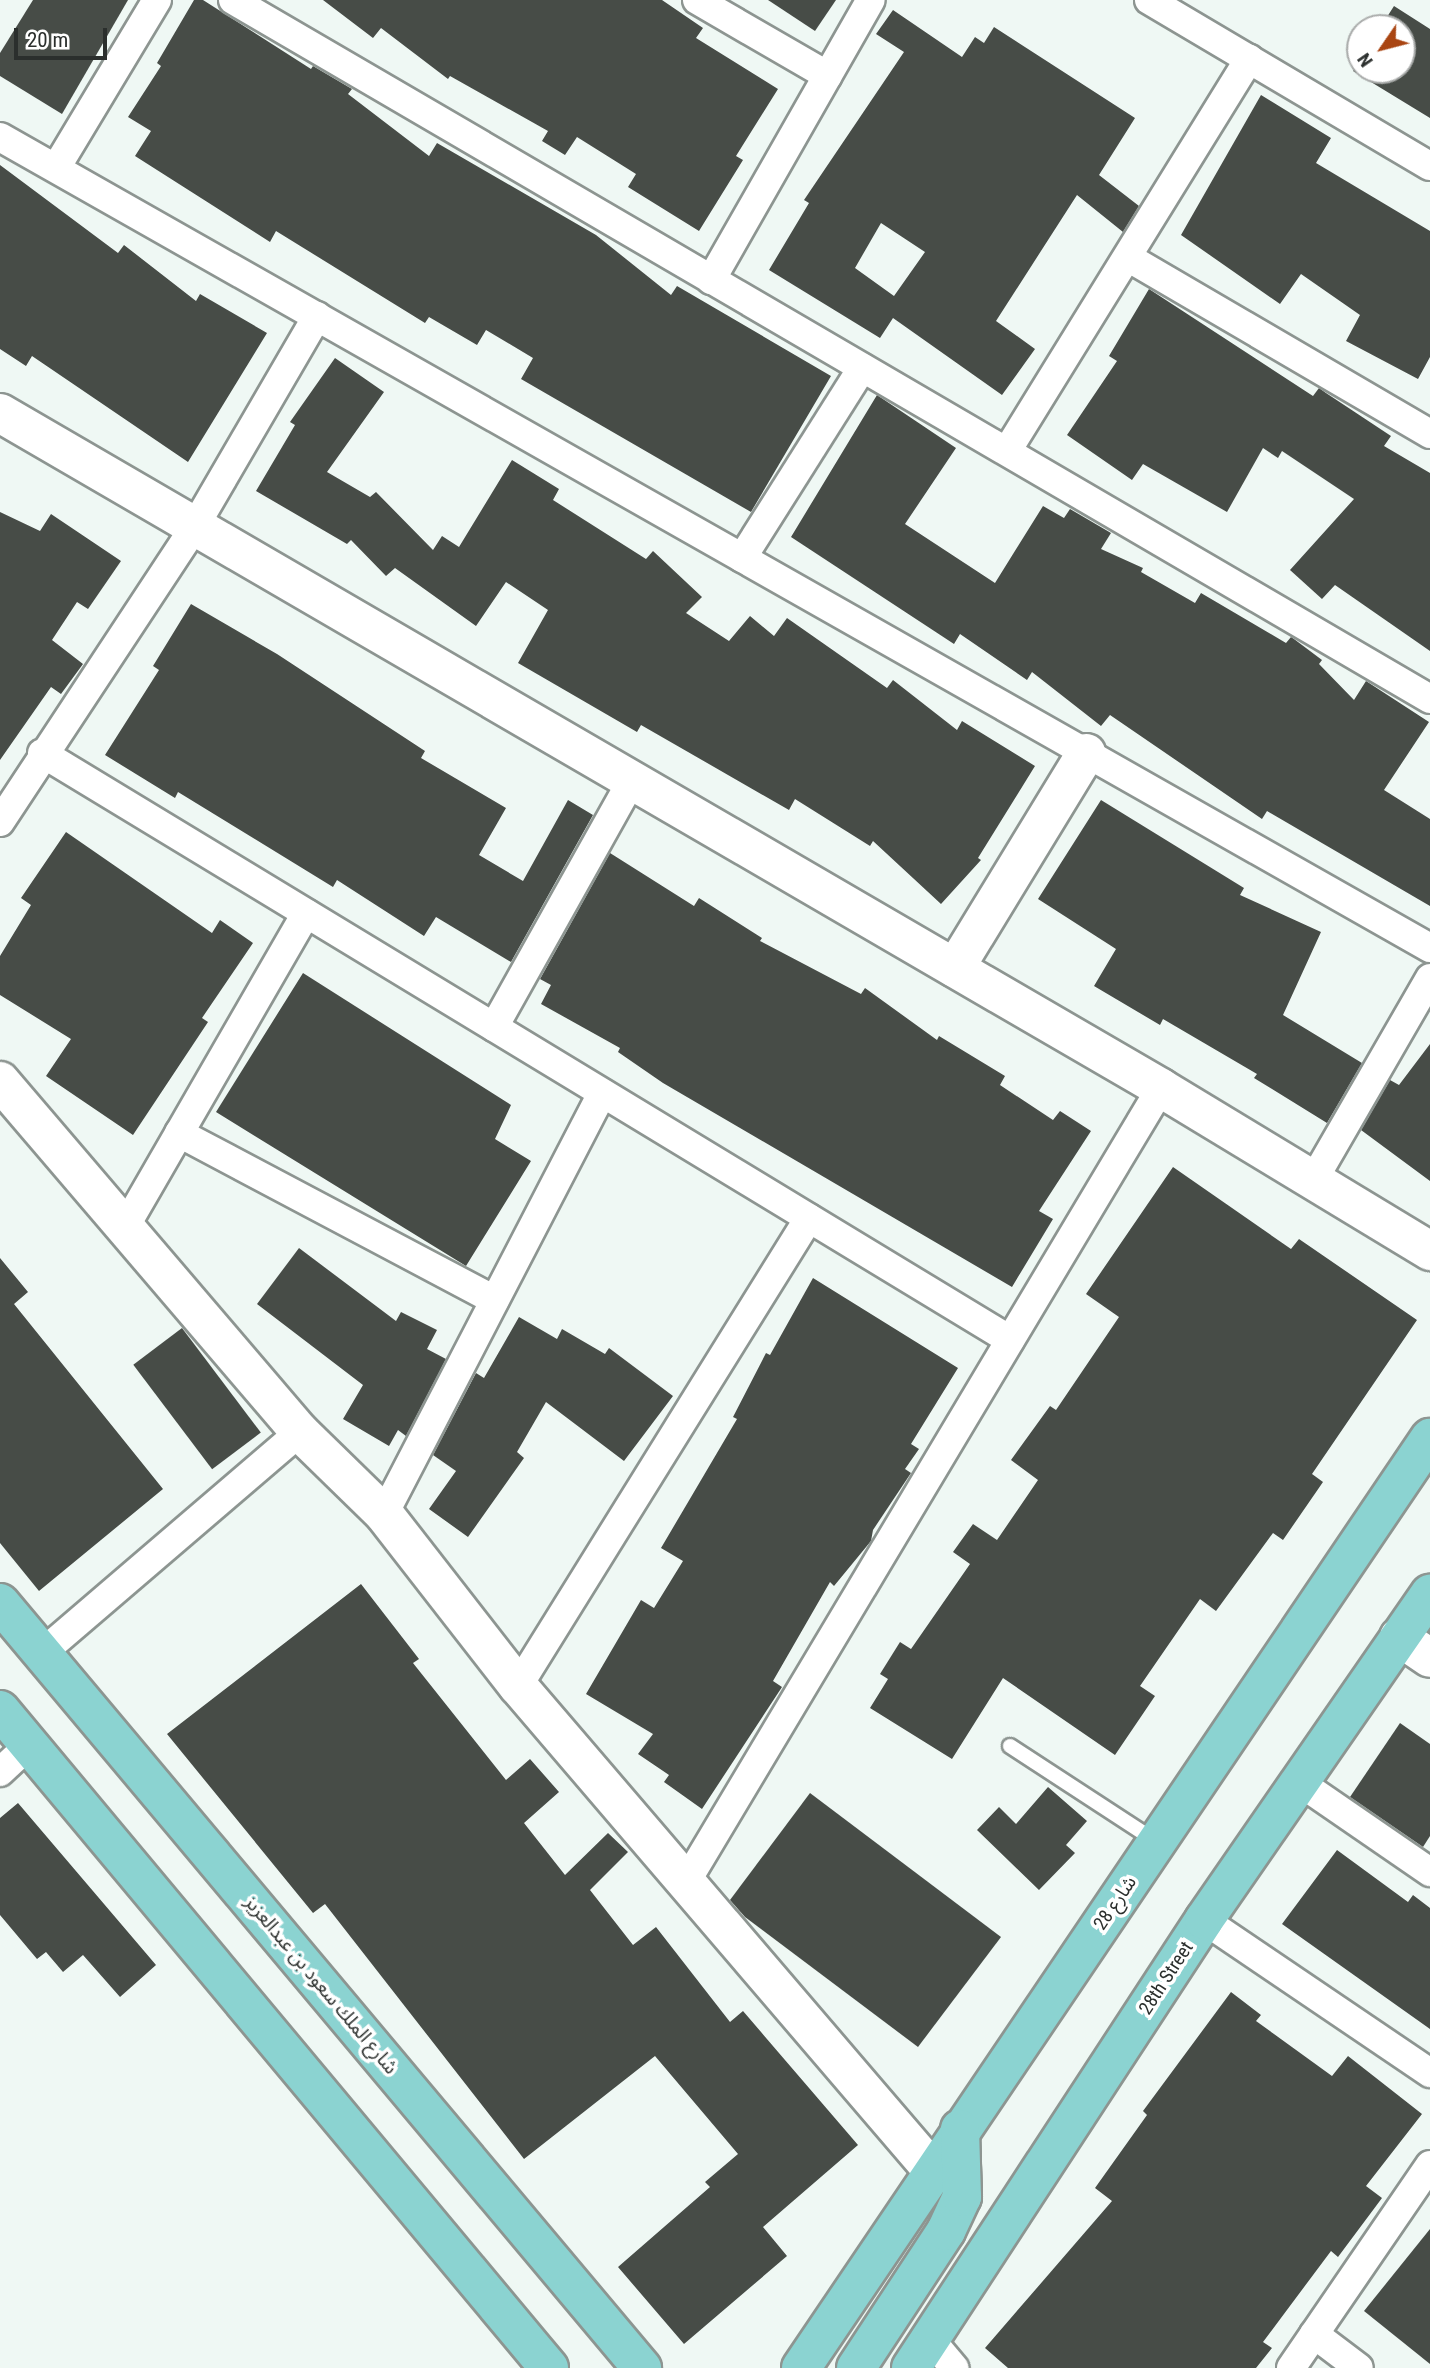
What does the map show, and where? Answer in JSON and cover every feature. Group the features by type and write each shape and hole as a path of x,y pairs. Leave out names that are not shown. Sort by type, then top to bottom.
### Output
{"main road":[{"name":"شارع 28","path":"801,2368 934,2172 960,2129 1430,1438"},
{"name":"28th Street","path":"932,2358 1203,1920 1430,1594"},
{"name":"شارع الملك سعود بن عبدالعزيز","path":"0,1603 642,2368"},
{"path":"0,1710 549,2368"},
{"path":"856,2368 946,2231 962,2197 960,2129"}],"street":[{"path":"56,168 157,0"},
{"path":"233,0 1430,699"},
{"path":"697,0 828,76"},
{"path":"711,279 871,0"},
{"path":"1149,0 1430,166"},
{"path":"1006,452 1129,258 1249,59"},
{"path":"0,136 1430,948"},
{"path":"1129,258 1430,434"},
{"path":"0,822 42,754 195,526 317,316"},
{"path":"742,558 862,368"},
{"path":"0,413 1161,1088 1430,1251"},
{"path":"955,968 1086,753"},
{"path":"42,754 1010,1340"},
{"path":"494,1027 632,780"},
{"path":"125,1227 306,913"},
{"path":"1314,1179 1430,978"},
{"path":"0,1081 300,1432 384,1514 518,1686 934,2172"},
{"path":"686,1882 1161,1088"},
{"path":"384,1514 602,1093"},
{"path":"179,1133 495,1300"},
{"path":"518,1686 809,1218"},
{"path":"42,1653 300,1432"},
{"path":"1399,1637 1430,1658"},
{"path":"0,1772 30,1744"},
{"path":"1299,1782 1430,1872"},
{"path":"1203,1920 1430,2073"},
{"path":"1291,2368 1430,2165"},
{"path":"1314,2334 1359,2368"}],"lane":[{"path":"1010,1746 1157,1842"}],"building":[{"path":"33,0 128,0 62,114 0,76 0,53"},
{"path":"194,0 203,0 311,69 313,66 352,89 348,94 429,156 437,143 596,235 671,295 677,286 831,376 751,512 521,379 533,358 486,330 477,345 429,317 425,323 276,231 270,242 135,156 151,131 128,117 161,66 157,63"},
{"path":"323,0 662,0 703,28 696,38 778,89 736,156 743,160 699,231 628,187 636,174 577,137 565,155 542,141 548,131 450,76 448,79 381,28 373,38"},
{"path":"768,0 836,0 815,31"},
{"path":"1394,6 1407,14 1389,14"},
{"path":"893,10 962,57 975,37 984,43 994,27 1135,118 1099,175 1139,206 1123,232 1077,195 996,321 1035,349 1002,395 893,318 880,338 769,270 809,203 804,200 904,52 876,34","holes":["881,223 925,252 894,296 855,268"]},
{"path":"1416,20 1430,29 1430,118 1374,84 1416,84"},
{"path":"1261,95 1331,138 1316,163 1430,231 1430,357 1418,379 1346,341 1360,315 1301,274 1280,304 1181,235"},
{"path":"0,165 118,253 124,245 196,301 200,294 267,333 188,462 32,356 26,366 0,349"},
{"path":"1149,289 1313,396 1319,388 1391,436 1384,446 1430,473 1430,651 1335,585 1322,599 1290,570 1354,499 1282,451 1278,458 1263,448 1227,512 1143,464 1132,480 1067,435 1117,361 1109,356"},
{"path":"335,358 384,392 327,472 370,497 376,492 433,550 442,536 459,547 512,460 559,489 553,500 646,559 653,551 702,597 686,613 729,641 750,616 774,636 787,618 887,688 893,680 957,730 962,721 1035,766 978,858 981,860 941,904 873,841 870,846 795,799 789,810 641,725 637,732 518,663 548,610 506,582 476,626 395,568 386,576 351,540 347,544 256,491 295,425 290,422"},
{"path":"877,395 956,448 905,524 995,583 1043,506 1064,518 1070,509 1111,533 1101,549 1143,568 1141,572 1195,603 1201,593 1286,643 1291,637 1294,639 1322,660 1319,664 1354,700 1366,681 1429,722 1384,790 1430,819 1430,906 1267,811 1262,819 1110,715 1101,726 1032,672 1027,680 960,634 954,644 791,537"},
{"path":"0,512 40,531 51,514 121,561 88,609 77,602 52,640 83,664 61,694 51,687 0,760"},
{"path":"191,604 277,654 425,751 421,758 506,808 479,855 523,881 568,800 593,815 511,962 436,917 424,936 337,880 333,887 178,792 175,798 105,755 159,670 153,666"},
{"path":"1101,800 1244,888 1240,895 1321,932 1283,1015 1362,1063 1327,1123 1254,1078 1257,1074 1163,1019 1160,1025 1094,986 1116,949 1038,899"},
{"path":"66,832 212,933 220,920 253,943 202,1018 208,1022 133,1135 46,1076 71,1039 0,995 0,956 31,905 21,898"},
{"path":"610,853 694,906 699,898 762,938 760,941 861,994 865,988 937,1040 939,1036 1005,1076 1000,1085 1053,1120 1060,1111 1091,1131 1039,1211 1053,1219 1012,1287 663,1083 618,1052 620,1048 541,1004 551,985 540,979"},
{"path":"303,973 511,1105 495,1139 531,1161 466,1266 216,1112"},
{"path":"1430,1044 1430,1181 1361,1130 1390,1080 1399,1085"},
{"path":"1173,1167 1291,1249 1299,1239 1417,1320 1312,1474 1323,1482 1283,1540 1273,1533 1216,1611 1200,1599 1140,1686 1155,1696 1115,1755 1003,1678 952,1759 870,1708 888,1679 880,1674 900,1642 911,1649 970,1564 953,1552 973,1524 997,1540 1038,1480 1011,1460 1050,1406 1056,1410 1119,1317 1086,1294"},
{"path":"299,1248 396,1321 401,1312 437,1330 427,1349 446,1359 406,1436 398,1430 389,1446 343,1419 363,1385 257,1304"},
{"path":"0,1258 28,1292 14,1304 163,1489 39,1591 0,1543"},
{"path":"813,1278 958,1368 911,1444 919,1449 905,1469 911,1473 873,1530 871,1541 834,1586 830,1582 773,1681 782,1687 702,1809 664,1782 669,1775 638,1754 653,1734 586,1694 641,1600 654,1608 683,1561 661,1548 737,1419 733,1417 766,1353 770,1355"},
{"path":"519,1317 557,1339 562,1329 605,1354 609,1348 673,1396 624,1461 546,1402 517,1452 524,1458 468,1537 429,1509 456,1471 433,1455 476,1373 484,1378"},
{"path":"182,1328 261,1433 212,1469 133,1365"},
{"path":"361,1584 419,1659 413,1663 506,1780 530,1759 559,1792 524,1823 565,1875 608,1833 628,1852 590,1890 633,1945 656,1927 730,2022 743,2011 858,2145 763,2227 787,2256 684,2344 618,2267 710,2187 705,2182 738,2154 655,2056 524,2159 325,1904 313,1913 167,1734"},
{"path":"1400,1723 1430,1744 1430,1836 1423,1847 1350,1797"},
{"path":"1048,1787 1087,1821 1066,1845 1075,1853 1039,1890 977,1830 999,1807 1016,1824"},
{"path":"810,1793 1001,1937 918,2047 745,1917 730,1900"},
{"path":"18,1803 156,1965 120,1997 83,1955 63,1972 46,1952 37,1959 0,1915 0,1818"},
{"path":"1337,1850 1408,1902 1413,1895 1430,1908 1430,2029 1282,1924"},
{"path":"1231,1992 1261,2015 1256,2021 1332,2076 1348,2056 1422,2114 1366,2186 1382,2198 1338,2257 1331,2251 1263,2342 1272,2348 1256,2368 1008,2368 985,2348 1112,2201 1095,2188 1147,2115 1143,2111"},
{"path":"1430,2229 1430,2364 1364,2311"}]}
